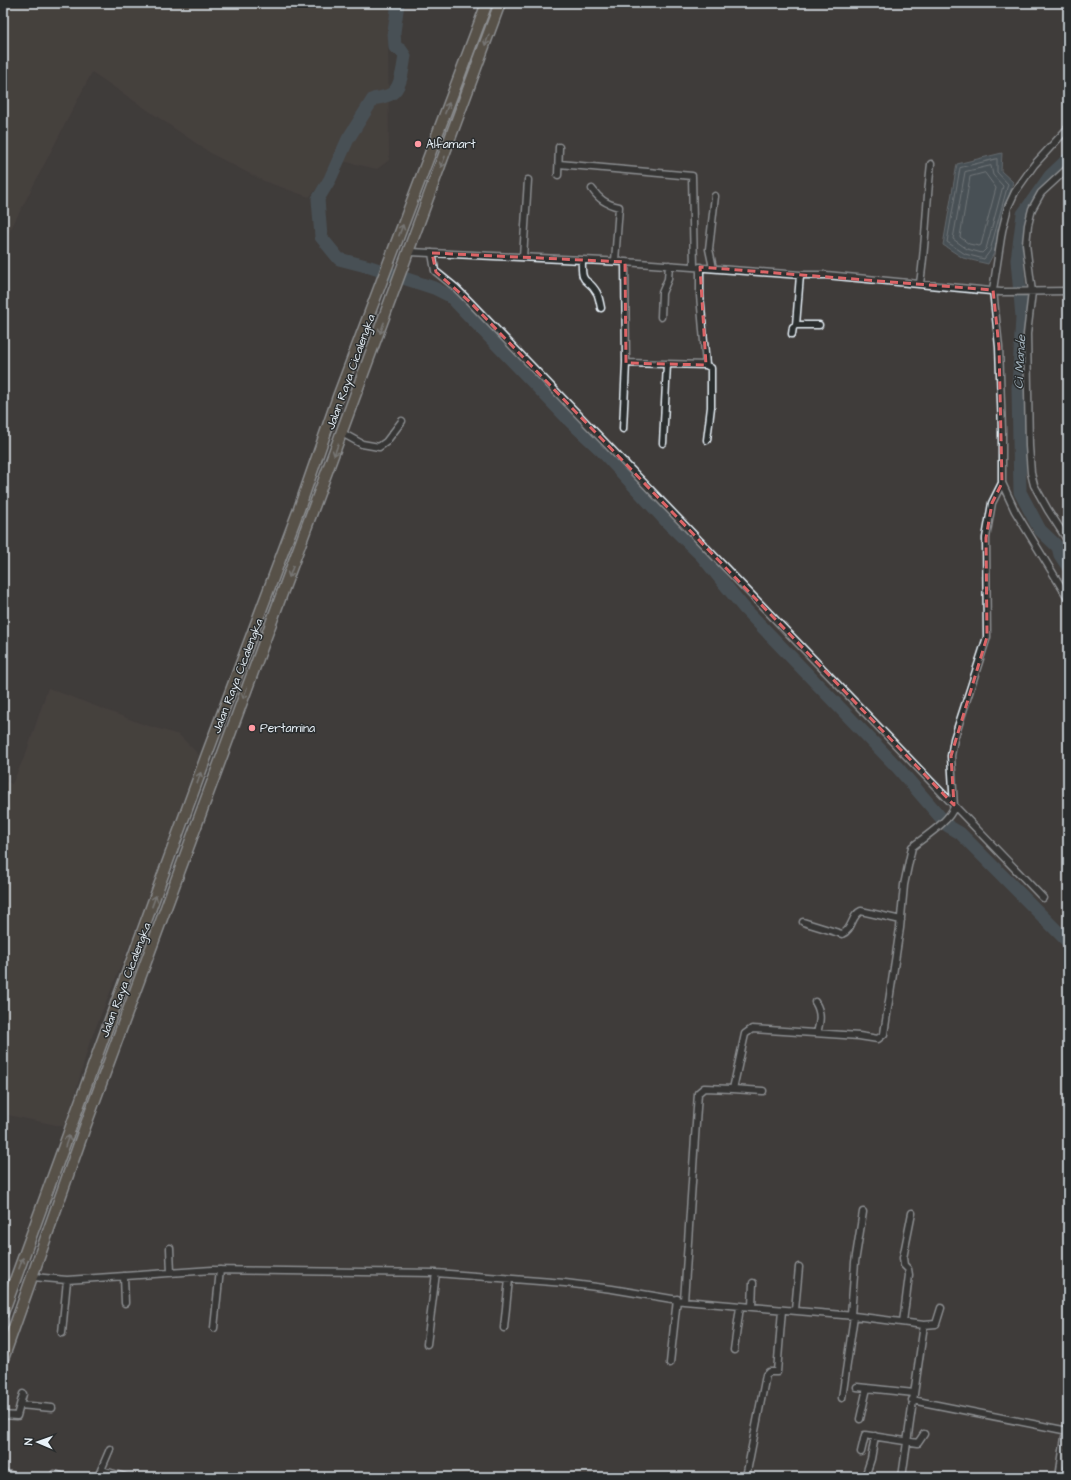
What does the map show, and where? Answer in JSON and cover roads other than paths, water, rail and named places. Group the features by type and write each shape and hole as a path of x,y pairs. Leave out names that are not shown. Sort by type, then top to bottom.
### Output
{"highway":[{"name":"Jalan Raya Cicalengka","path":"3,1313 380,287 487,3"},
{"name":"Jalan Raya Cicalengka","path":"3,1359 86,1126 394,291 410,252 500,3"}],"street":[{"path":"1068,128 1034,165 1015,192 1008,207 1002,231 994,290 999,347 1002,483 1015,511 1068,598"},
{"path":"558,175 559,147"},
{"path":"559,164 692,176 697,267 706,365"},
{"path":"920,283 925,244 926,212 931,164"},
{"path":"1068,168 1041,193 1032,209 1026,244 1031,292 1026,334 1028,438 1031,473 1034,485 1068,541"},
{"path":"523,257 528,180"},
{"path":"592,189 599,198 606,203 619,207 615,261"},
{"path":"713,268 709,249 715,196"},
{"path":"410,252 615,261 800,275 826,275 994,290 1001,292 1068,291"},
{"path":"432,252 435,271 456,288 1043,898"},
{"path":"582,260 582,275 584,280 597,293 601,308"},
{"path":"623,429 626,363 625,262"},
{"path":"661,317 662,293 668,279 670,265"},
{"path":"792,334 793,327 796,325 800,275"},
{"path":"796,325 819,325"},
{"path":"626,363 706,365 712,370 711,407 707,440"},
{"path":"663,443 667,364"},
{"path":"342,433 362,444 379,447 386,442 402,421"},
{"path":"733,1089 745,1034 749,1031 757,1029 881,1038 884,1034 901,920 904,885 912,847 930,835 952,812 954,805 951,756 954,739 987,637 986,538 992,503 1002,483"},
{"path":"803,922 842,934 849,928 856,914 861,911 901,920"},
{"path":"815,1002 819,1010 820,1019 816,1033"},
{"path":"684,1301 698,1093 704,1088 763,1091"},
{"path":"842,1398 852,1316 855,1262 863,1212"},
{"path":"903,1322 909,1275 908,1269 904,1265 903,1258 912,1213"},
{"path":"170,1248 171,1273"},
{"path":"795,1310 799,1267"},
{"path":"33,1277 52,1280 67,1280 220,1270 436,1273 612,1289 684,1301 740,1307 795,1310 924,1325 936,1324 941,1308"},
{"path":"214,1328 220,1270"},
{"path":"427,1344 436,1273"},
{"path":"124,1276 125,1303"},
{"path":"504,1328 509,1279"},
{"path":"62,1333 67,1280"},
{"path":"752,1307 753,1283"},
{"path":"670,1363 677,1299"},
{"path":"734,1350 740,1307"},
{"path":"746,1477 766,1374 769,1372 776,1372 782,1310"},
{"path":"902,1477 924,1325"},
{"path":"857,1387 913,1397 1067,1431 1060,1477"},
{"path":"860,1419 866,1388"},
{"path":"3,1415 17,1416 23,1394"},
{"path":"20,1405 52,1408"},
{"path":"861,1452 864,1436 875,1436 920,1443 924,1434"},
{"path":"865,1477 872,1458 875,1436"},
{"path":"98,1477 110,1449"},
{"path":"101,1470 125,1477"},
{"path":"3,1473 11,1475"},
{"path":"52,1477 54,1474 65,1477"}],"water":[{"path":"1002,153 1001,171 1013,182 994,253 988,264 963,258 943,245 957,164"}],"waterway":[{"path":"398,3 394,32 395,47 401,50 405,56 400,82 398,87 391,94 373,99 348,139 330,179 318,199 321,237 339,259 370,267 434,288 450,296 571,422 602,451 667,522 701,555 744,608 898,768 948,826 960,833 1068,942"},
{"name":"Ci Mande","path":"1068,159 1050,176 1023,214 1017,260 1022,317 1018,388 1020,492 1040,530 1058,547 1060,555 1068,567"}],"place":[{"name":"Alfamart","path":"418,144"},
{"name":"Pertamina","path":"252,728"}]}
